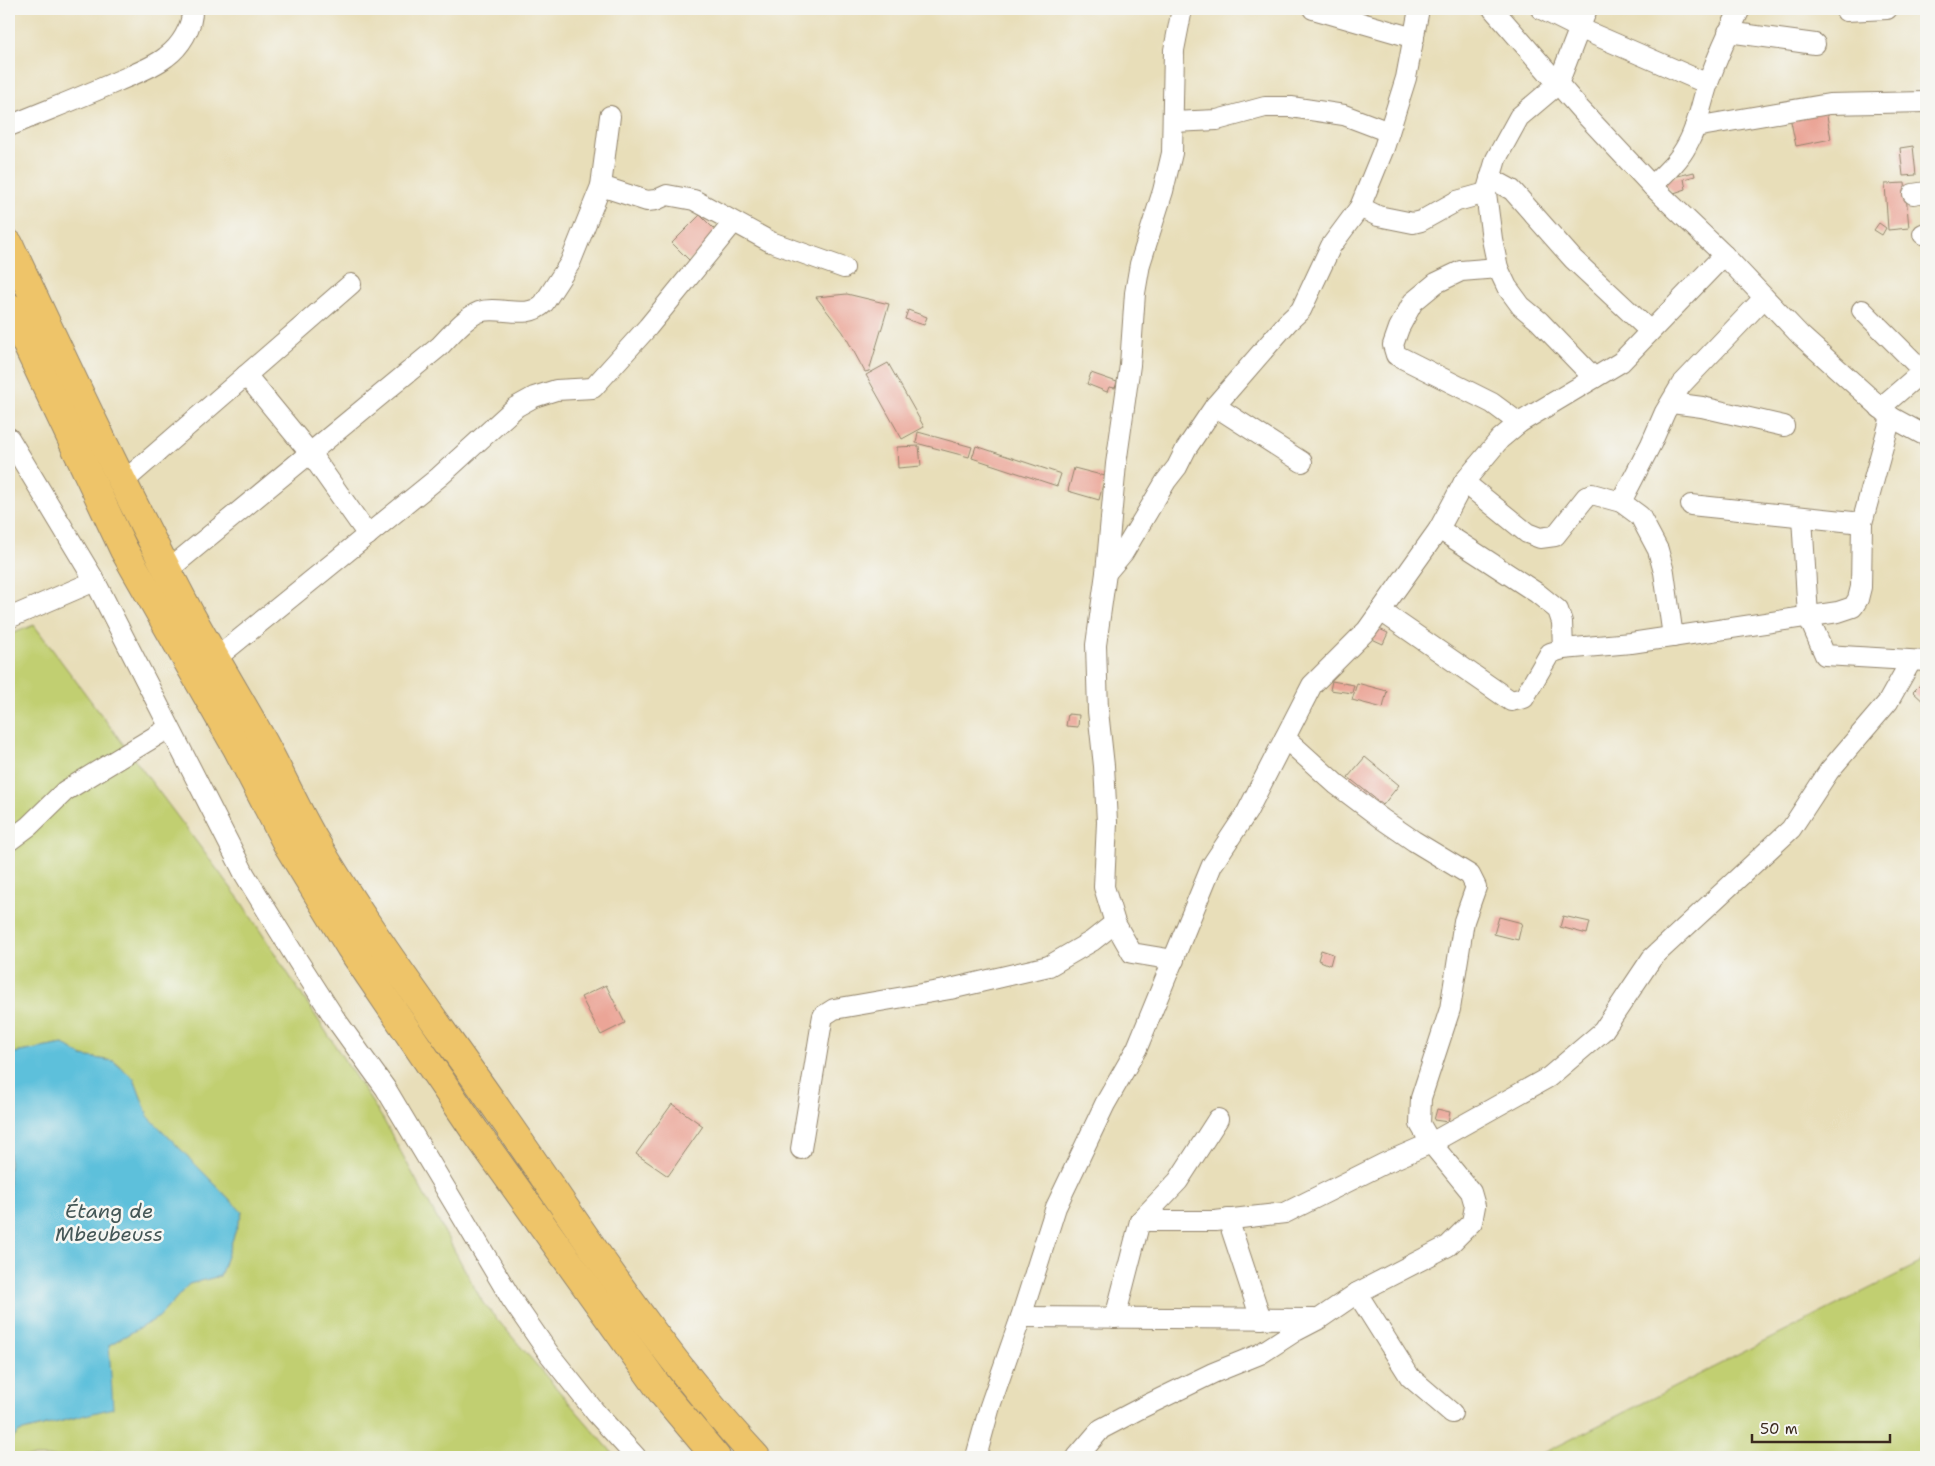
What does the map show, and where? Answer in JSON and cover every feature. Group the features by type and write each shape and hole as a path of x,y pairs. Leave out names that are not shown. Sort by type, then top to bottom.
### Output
{"highway":[{"path":"9,244 80,395 168,570 215,659 262,738 313,838 396,968 499,1112 570,1218 690,1381 727,1426 756,1457"},
{"path":"9,307 124,550 237,748 287,844 311,884 356,955 475,1131 664,1395 716,1457"}],"street":[{"path":"9,126 95,92 142,71 166,57 183,40 192,15 192,9"},
{"path":"1174,960 1132,953 1115,923 1104,886 1106,805 1097,686 1096,645 1106,573 1116,464 1130,365 1135,293 1140,264 1163,191 1172,153 1174,50 1182,9"},
{"path":"1313,9 1414,38"},
{"path":"1106,573 1123,553 1166,481 1177,467 1186,449 1215,406 1288,322 1301,310 1331,246 1360,207 1389,132 1406,78 1419,9"},
{"path":"1493,9 1558,84 1652,186 1724,255 1800,336 1885,412 1926,436"},
{"path":"1541,9 1708,84"},
{"path":"1587,9 1558,84 1519,117 1496,159 1488,186 1492,239 1498,268 1507,287 1521,306 1594,378"},
{"path":"1652,186 1677,161 1687,146 1728,32 1740,9"},
{"path":"1846,11 1887,9"},
{"path":"1728,32 1815,44"},
{"path":"1695,127 1829,104 1926,102"},
{"path":"1173,122 1217,120 1265,107 1291,107 1344,115 1389,132"},
{"path":"168,570 440,346 471,317 480,312 510,312 539,308 570,263 601,186 610,116"},
{"path":"601,186 647,201 656,200 666,195 694,200 733,223 771,242 844,268"},
{"path":"1360,207 1378,216 1412,223 1421,221 1488,186 1512,190 1573,259 1650,331"},
{"path":"215,659 439,477 516,407 534,397 556,390 587,390 593,388 648,327 733,223"},
{"path":"976,1457 990,1406 1056,1207 1105,1104 1137,1048 1212,865 1247,812 1312,685 1367,630 1440,528 1464,482 1500,439 1519,424 1621,362 1724,255"},
{"path":"1498,268 1461,271 1436,283 1412,302 1393,345 1396,356 1492,403 1519,424"},
{"path":"123,482 351,284"},
{"path":"1621,502 1665,412 1672,403 1681,384 1764,298"},
{"path":"1381,611 1511,701 1524,698 1550,653 1562,648 1632,643 1838,612 1853,607 1858,599 1861,587 1862,522 1885,412 1925,372 1862,310"},
{"path":"246,375 310,453 368,535"},
{"path":"1672,403 1702,407 1784,426"},
{"path":"1215,406 1302,462"},
{"path":"9,438 95,581 245,875 334,1016 386,1089 512,1300 550,1355 596,1412 636,1457"},
{"path":"1464,482 1527,533 1540,538 1555,536 1586,498 1592,494 1621,502 1640,516 1658,550 1664,572 1672,637"},
{"path":"1691,505 1862,522"},
{"path":"1802,516 1808,616 1825,654 1918,661"},
{"path":"1440,528 1537,593 1558,610 1562,622 1562,648"},
{"path":"9,618 95,581"},
{"path":"1140,1221 1215,1221 1285,1213 1385,1163 1432,1143 1549,1078 1603,1031 1652,958 1791,829 1829,771 1888,702 1918,661"},
{"path":"9,841 29,826 65,791 169,728"},
{"path":"1077,1457 1101,1429 1214,1373 1260,1354 1294,1332 1319,1319 1356,1293 1448,1246 1472,1222 1475,1206 1471,1192 1432,1143 1420,1124 1421,1098 1450,1009 1464,921 1476,887 1470,875 1414,841 1367,808 1337,785 1286,738"},
{"path":"801,1149 823,1016 839,1008 950,989 1049,966 1092,941 1115,923"},
{"path":"1115,1318 1140,1221 1178,1181 1218,1119"},
{"path":"1228,1219 1261,1319"},
{"path":"1356,1293 1410,1377 1452,1413"},
{"path":"1021,1317 1319,1319"}],"green space":[{"path":"34,625 240,900 383,1119 483,1303 616,1457 138,1457 134,1451 96,1453 91,1457 9,1457 9,1443 19,1432 78,1417 109,1345 159,1317 189,1284 220,1276 242,1212 148,1116 134,1079 114,1061 82,1056 63,1044 9,1054 9,635"},
{"path":"1926,1252 1926,1457 1536,1457 1920,1263"}],"water":[{"name":"Étang de Mbeubeuss","path":"63,1044 82,1056 113,1061 134,1079 148,1116 242,1212 220,1276 189,1284 159,1317 109,1345 113,1408 19,1432 9,1443 9,1054"},
{"path":"134,1451 138,1457 91,1457 96,1453"}],"building":[{"path":"1826,110 1831,139 1796,146 1790,117"},
{"path":"1913,146 1916,175 1903,176 1900,148"},
{"path":"1694,172 1695,176 1684,179 1686,189 1674,193 1662,180"},
{"path":"1905,183 1909,228 1888,230 1885,184"},
{"path":"700,215 719,234 690,261 672,243"},
{"path":"1879,223 1886,228 1882,235 1874,230"},
{"path":"847,294 889,304 869,371 865,372 843,332 816,297"},
{"path":"908,310 927,317 924,325 905,319"},
{"path":"888,363 924,427 902,439 866,375"},
{"path":"1091,373 1117,382 1115,388 1109,387 1107,392 1087,384"},
{"path":"918,432 972,447 969,457 916,443"},
{"path":"919,446 921,466 898,468 897,447"},
{"path":"976,446 1061,474 1057,486 972,458"},
{"path":"1074,468 1105,476 1099,500 1068,491"},
{"path":"1377,628 1388,633 1383,644 1372,639"},
{"path":"1332,681 1354,685 1352,693 1330,690"},
{"path":"1357,683 1387,691 1383,708 1352,700"},
{"path":"1921,684 1926,688 1926,704 1913,692"},
{"path":"1068,714 1079,715 1078,727 1066,726"},
{"path":"1365,757 1399,785 1383,805 1348,777"},
{"path":"1563,916 1590,922 1587,934 1560,927"},
{"path":"1499,917 1522,923 1518,940 1494,934"},
{"path":"1321,950 1333,954 1330,965 1318,960"},
{"path":"606,985 625,1023 601,1035 581,997"},
{"path":"672,1104 703,1126 668,1176 636,1154"},
{"path":"1437,1109 1450,1112 1448,1122 1434,1120"}]}
